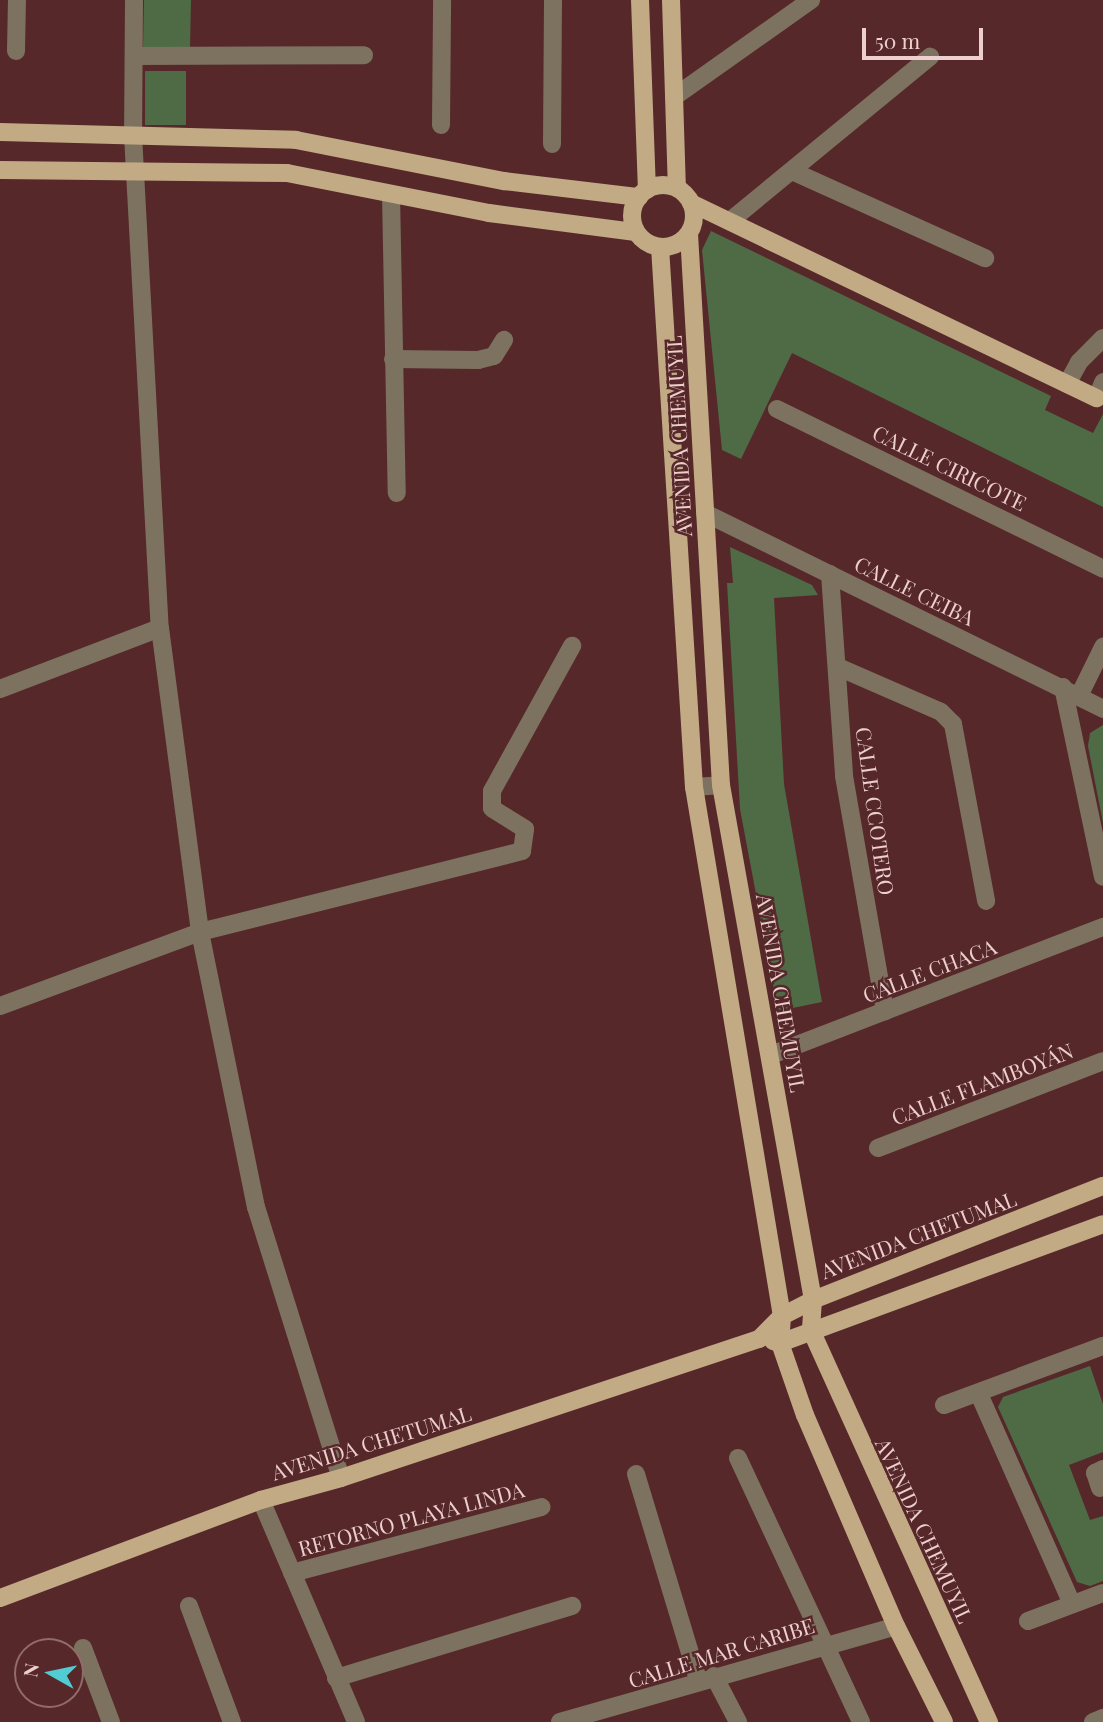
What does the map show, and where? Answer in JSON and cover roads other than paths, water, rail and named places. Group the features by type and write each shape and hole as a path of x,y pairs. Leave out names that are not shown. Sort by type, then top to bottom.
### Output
{"main road":[{"path":"639,0 643,194"},
{"path":"671,0 677,188 691,203 1068,384 1100,390"},
{"path":"0,132 296,141 504,181 643,194"},
{"path":"0,170 287,173 391,194 636,232 660,247 676,244 688,234 693,224 691,203"},
{"path":"636,232 632,214 643,194 656,186 677,188"},
{"name":"AVENIDA CHEMUYIL","path":"688,234 721,785 813,1300 811,1329 989,1722"},
{"name":"AVENIDA CHEMUYIL","path":"660,247 694,787 782,1317 780,1343 805,1415 896,1626 944,1722"},
{"name":"AVENIDA CHETUMAL","path":"0,1598 261,1500 341,1478 759,1339 782,1317 813,1300 1103,1186"},
{"path":"780,1343 811,1329 1103,1224"},
{"name":"AVENIDA CHETUMAL","path":"759,1339 780,1343"}],"street":[{"path":"16,51 17,0"},
{"path":"134,0 135,170 160,628 200,932 256,1208 341,1478"},
{"path":"441,125 442,0"},
{"path":"552,144 553,0"},
{"path":"674,97 811,0"},
{"path":"134,56 364,55"},
{"path":"730,221 930,57"},
{"path":"792,171 985,258"},
{"path":"391,194 397,493"},
{"path":"1068,384 1079,362 1103,338"},
{"path":"393,359 478,359 495,356 504,340"},
{"name":"CALLE CIRICOTE","path":"777,409 1103,569"},
{"name":"CALLE CEIBA","path":"705,513 1103,709"},
{"name":"CALLE CCOTERO","path":"830,574 844,776 884,1011"},
{"path":"0,689 160,628"},
{"path":"0,1006 200,932 522,851 525,829 492,808 492,791 572,646"},
{"path":"1103,647 1071,691 1103,877"},
{"path":"838,667 941,712 953,724 986,901"},
{"path":"694,787 721,785"},
{"name":"CALLE CHACA","path":"771,1055 1103,927"},
{"name":"CALLE FLAMBOYÁN","path":"878,1148 1103,1061"},
{"path":"944,1405 1103,1346"},
{"path":"979,1394 1072,1604"},
{"path":"738,1458 861,1722"},
{"path":"636,1474 706,1678 737,1722"},
{"path":"261,1500 356,1722"},
{"name":"RETORNO PLAYA LINDA","path":"292,1573 541,1507"},
{"path":"1028,1621 1103,1592"},
{"path":"189,1606 232,1722"},
{"path":"335,1678 572,1606"},
{"name":"CALLE MAR CARIBE","path":"560,1722 626,1714 706,1678 896,1626"},
{"path":"84,1651 111,1722"},
{"path":"1093,1722 1103,1718"}]}
